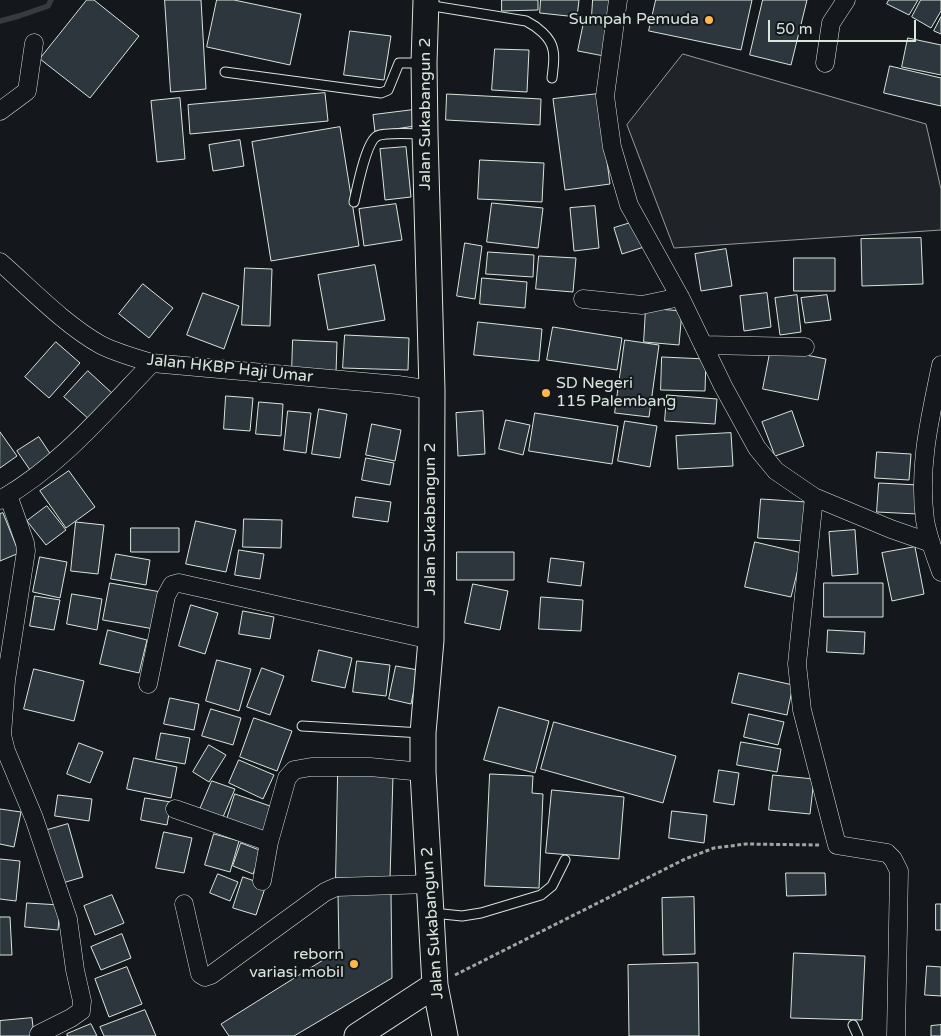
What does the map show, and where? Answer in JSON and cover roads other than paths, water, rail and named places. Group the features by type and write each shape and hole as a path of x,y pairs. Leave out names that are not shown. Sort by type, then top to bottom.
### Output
{"street":[{"path":"618,0 605,96 612,148 629,205 680,297 723,386 757,448 776,471 814,497 931,543"},
{"path":"825,63 831,23 846,0"},
{"name":"Jalan Sukabangun 2","path":"426,3 424,64 425,134 432,390 431,640 422,733 435,985 445,1036"},
{"path":"0,111 27,91 34,43"},
{"name":"Jalan HKBP Haji Umar","path":"0,262 81,332 102,345 152,363 388,384 432,390"},
{"path":"583,300 642,305 680,297"},
{"path":"703,345 806,347"},
{"path":"39,1034 81,1011 82,1001 75,970 68,919 34,818 6,751 2,734 6,680 26,551 25,543 4,497 47,468 68,450 152,363"},
{"path":"941,365 935,424 922,479 926,522 941,572"},
{"path":"814,497 797,664 802,710 837,846 887,853 893,859 898,871 896,1036"},
{"path":"148,684 166,596 172,585 179,583 431,640"},
{"path":"262,881 269,842 287,778 294,770 311,767 350,767 423,772"},
{"path":"175,809 269,842"},
{"path":"184,904 200,974 205,977 325,892 336,887 429,884"},
{"path":"357,1036 435,985"}],"lane":[{"path":"426,3 526,21 534,25 552,44 554,51 552,78"},
{"path":"225,72 381,93 388,90 399,64 424,64"},
{"path":"354,202 359,176 370,143 374,138 381,135 425,134"},
{"path":"302,726 422,733"},
{"path":"430,913 462,916 541,896 552,886 565,860"},
{"path":"853,1025 858,1036"}],"waterway":[{"path":"0,21 48,6 51,0"}],"place":[{"name":"Sumpah Pemuda","path":"709,20"},
{"name":"SD Negeri 115 Palembang","path":"546,393"},
{"name":"reborn variasi mobil","path":"354,964"}]}
